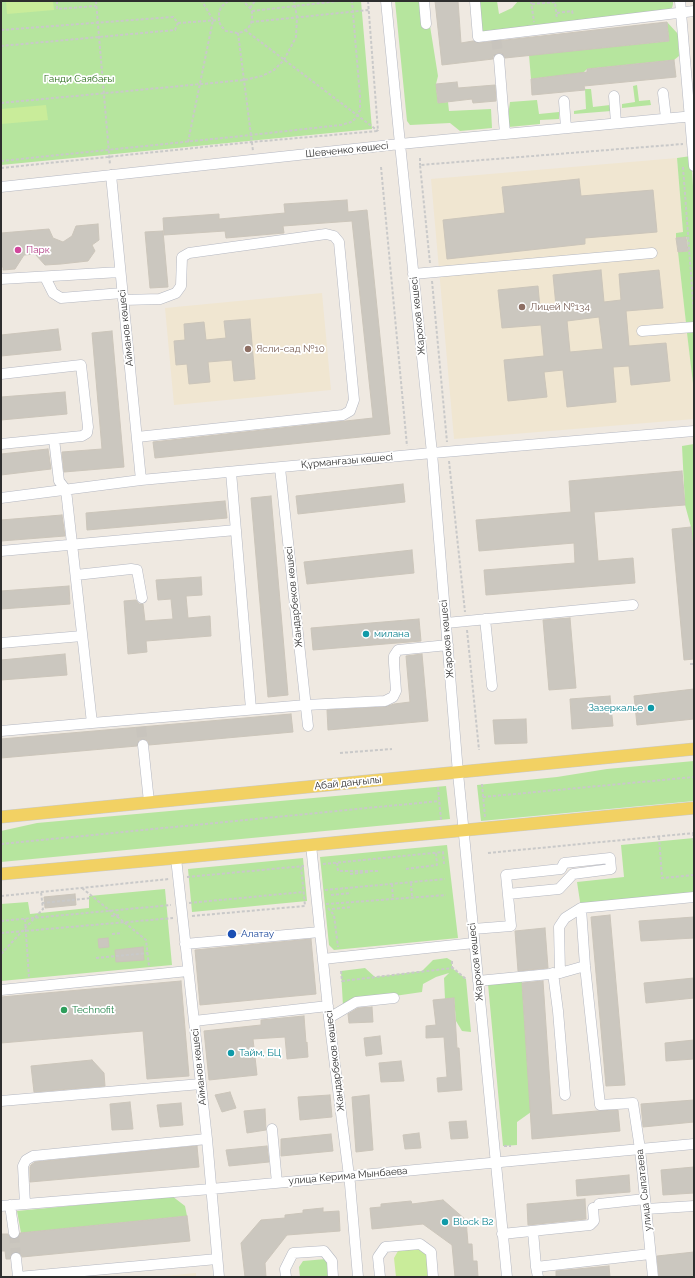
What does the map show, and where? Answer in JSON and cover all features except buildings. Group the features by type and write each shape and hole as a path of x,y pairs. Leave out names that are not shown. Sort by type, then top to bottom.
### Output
{"main road":[{"name":"Абай даңғылы","path":"1,817 694,749"},
{"path":"1,874 694,808"}],"street":[{"name":"Жароков көшесі","path":"386,1 432,453 458,773 507,1277"},
{"path":"424,1 426,24"},
{"path":"475,1 478,37 496,37 535,30 694,11"},
{"path":"680,1 692,116 687,144 694,166"},
{"path":"499,58 505,134"},
{"path":"663,93 666,118"},
{"path":"614,96 616,123"},
{"path":"564,102 566,128"},
{"name":"Шевченко көшесі","path":"1,187 400,144 692,116"},
{"name":"Айманов көшесі","path":"110,175 141,480"},
{"path":"45,277 53,293 61,298 123,297 160,299 176,293 180,286 182,257 188,253 326,234 334,236 339,242 354,400 350,410 343,415 137,437"},
{"path":"413,274 652,253"},
{"path":"1,279 120,272"},
{"path":"642,331 694,327"},
{"path":"1,374 81,365 88,427 86,433 82,436 1,444"},
{"name":"Құрманғазы көшесі","path":"1,498 141,480 408,455 694,431"},
{"path":"54,439 59,481 66,490 92,723"},
{"name":"Жандарбеков көшесі","path":"280,468 308,726"},
{"path":"231,472 252,710"},
{"path":"1,551 236,530"},
{"path":"76,575 131,569 138,570 142,598"},
{"path":"446,623 633,604"},
{"path":"485,619 492,686"},
{"path":"1,643 82,636"},
{"path":"1,731 92,723 141,723 153,718 306,705 385,701 393,697 396,692 394,656 398,650 448,645"},
{"path":"143,745 149,802"},
{"name":"Жандарбеков көшесі","path":"311,845 329,1018 349,1176 358,1277"},
{"name":"Айманов көшесі","path":"176,858 207,1139 219,1277"},
{"path":"473,930 511,926 506,875 561,869 564,863 610,858 611,869 573,874 558,889 508,894"},
{"path":"565,1095 556,973 559,927 565,918 581,908 694,897"},
{"path":"478,981 556,973 585,966 581,908"},
{"path":"185,944 320,932"},
{"path":"323,959 474,943"},
{"name":"улица Сыпатаева","path":"585,966 600,1105 633,1103 640,1150 653,1277"},
{"path":"1,990 188,971"},
{"path":"329,1018 356,1002 394,998"},
{"path":"194,1021 328,1006"},
{"path":"1,1101 201,1084"},
{"path":"272,1129 277,1183"},
{"path":"25,1204 23,1166 26,1160 33,1156 207,1139"},
{"name":"улица Керима Мынбаева","path":"6,1206 211,1189 694,1144"},
{"path":"502,1234 590,1225 594,1221 596,1206 645,1204 694,1206"},
{"path":"6,1206 14,1233"},
{"path":"532,1231 537,1272 650,1254"},
{"path":"380,1277 378,1256 384,1247 420,1244 431,1252 433,1277"},
{"path":"286,1277 285,1269 293,1253 324,1251 332,1261 333,1277"},
{"path":"16,1258 18,1277 217,1259"}],"path":[{"path":"56,1 57,9 96,6"},
{"path":"96,1 110,175"},
{"path":"188,142 213,20 202,1"},
{"path":"228,1 221,7 219,12 219,20 222,27 231,33 238,33 245,30 251,22 252,11 243,1"},
{"path":"250,8 255,1"},
{"path":"1,102 244,80 262,76 274,70 284,60 296,37 297,17 294,1"},
{"path":"252,11 339,1"},
{"path":"1,161 341,125 351,122 358,116 360,110 354,11 352,1"},
{"path":"368,1 378,131"},
{"path":"531,1 535,30"},
{"path":"532,4 555,2 558,27"},
{"path":"251,22 369,10"},
{"path":"556,13 572,11 574,26"},
{"path":"1,30 173,17 178,23"},
{"path":"178,23 219,20"},
{"path":"1,46 175,30 178,23"},
{"path":"245,30 378,131"},
{"path":"238,33 254,160"},
{"path":"1,168 252,142 378,131"},
{"path":"682,150 687,144"},
{"path":"420,165 687,144"},
{"path":"420,158 448,452 479,750"},
{"path":"683,164 694,315"},
{"path":"381,167 408,455"},
{"path":"340,753 392,749"},
{"path":"483,797 694,777"},
{"path":"482,784 485,820"},
{"path":"438,787 440,820"},
{"path":"1,844 439,801"},
{"path":"488,853 694,833 694,846"},
{"path":"659,836 662,878 694,875"},
{"path":"1,896 443,852 444,864"},
{"path":"406,869 438,866 436,853"},
{"path":"337,863 338,871 379,871 350,874"},
{"path":"190,916 305,906 301,866"},
{"path":"324,890 445,879"},
{"path":"410,882 412,897"},
{"path":"392,884 393,899"},
{"path":"82,888 146,940 148,953 96,958"},
{"path":"1,954 43,910 41,892"},
{"path":"188,903 303,892"},
{"path":"331,895 351,893"},
{"path":"338,950 334,915 325,904 446,895"},
{"path":"42,903 91,898"},
{"path":"1,921 173,905"},
{"path":"332,909 352,907"},
{"path":"110,916 120,915"},
{"path":"1,933 174,918"},
{"path":"25,919 29,977"},
{"path":"112,934 122,933"},
{"path":"452,961 452,968"},
{"path":"341,971 342,980 453,968 466,979"},
{"path":"503,1146 511,1146"}],"shaded area":[{"path":"677,158 683,232 676,233 694,392 694,419 454,439 431,179"},
{"name":"Ясли-сад №10","path":"322,293 331,390 174,405 165,308"},
{"path":"196,1273 196,1277 155,1277"}],"green space":[{"name":"Ганди Саябағы","path":"1,1 361,1 372,129 1,165"},
{"path":"6,1 53,1 54,10 7,14"},
{"path":"395,1 426,1 438,76 436,84 438,103 448,102 449,111 491,109 492,128 460,131 450,123 410,125 407,121"},
{"path":"478,1 497,1 499,14 512,8 518,1 673,1 673,4 672,8 666,11 482,34"},
{"path":"667,22 678,34 679,56 674,60 587,69 583,73 531,79 529,55 669,41"},
{"path":"637,85 639,101 650,100 651,105 622,108 622,104 635,102 633,86"},
{"path":"585,89 591,89 593,107 610,105 611,111 574,114 574,111 586,109"},
{"path":"537,100 539,114 559,112 559,119 540,120 540,124 509,127 508,116 510,102"},
{"path":"46,105 48,120 1,124 1,109"},
{"path":"691,156 694,201 694,322 686,323 678,252 688,251 687,237 676,238 676,233 683,232 677,158"},
{"path":"694,332 694,392 687,333"},
{"path":"694,444 694,563 691,527 685,505 682,446"},
{"path":"694,761 694,801 481,821 477,785 557,777 607,769"},
{"path":"446,786 450,819 1,862 1,831 37,823"},
{"path":"694,838 694,897 581,908 577,882 624,877 621,845"},
{"path":"447,845 458,938 334,950 329,945 320,857"},
{"path":"303,858 307,901 192,912 188,869"},
{"path":"165,889 172,965 1,981 1,904 28,902 30,914 89,908 89,896"},
{"path":"447,958 452,961 452,968 466,979 471,1032 462,1031 456,1021 454,998 445,999 444,978 449,973 436,977 423,984 422,992 346,1003 343,1006 341,971 365,968 375,977 422,971 433,960"},
{"path":"522,982 531,1112 517,1122 517,1145 503,1146 488,984"},
{"path":"172,1196 185,1206 187,1216 21,1233 17,1211"},
{"path":"423,1248 427,1255 430,1277 396,1277 394,1258 398,1251"},
{"path":"326,1259 329,1277 300,1277 299,1267 303,1261"}],"tunnel":[{"path":"496,39 499,59"},
{"path":"141,727 143,745"},
{"path":"14,1233 16,1258"}],"place":[{"name":"Парк","path":"18,250"},
{"name":"Лицей №134","path":"522,307"},
{"name":"Ясли-сад №10","path":"248,349"},
{"name":"милана","path":"366,634"},
{"name":"Зазеркалье","path":"651,708"},
{"name":"Алатау","path":"232,934"},
{"name":"Technofit","path":"64,1010"},
{"name":"Тайм, БЦ","path":"231,1053"},
{"name":"Block B2","path":"445,1222"}]}
